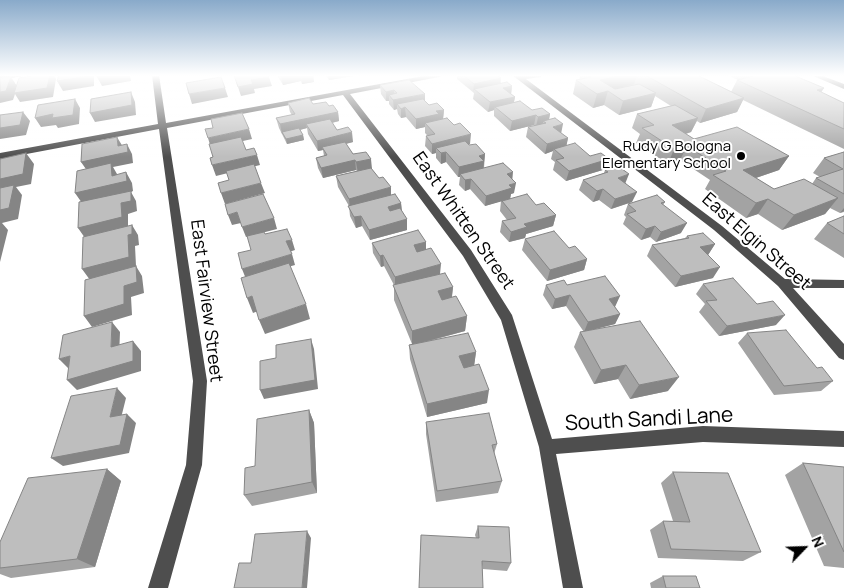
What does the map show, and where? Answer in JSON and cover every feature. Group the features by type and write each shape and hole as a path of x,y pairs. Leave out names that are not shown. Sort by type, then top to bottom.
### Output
{"street":[{"name":"East Fairview Street","path":"158,588 194,465 200,381 159,102"},
{"path":"0,156 290,102"},
{"name":"East Whitten Street","path":"354,102 467,254 507,319 547,447 573,588"},
{"name":"East Elgin Street","path":"554,102 718,228 782,283 844,354"},
{"path":"782,283 844,284"},
{"name":"South Sandi Lane","path":"547,447 703,434 844,440"}],"building":[{"path":"75,102 73,115 52,118 53,114 35,118 38,105"},
{"path":"91,102 132,102 132,105 90,113"},
{"path":"326,102 329,106 333,105 338,112 280,124 276,118 295,114 288,103"},
{"path":"426,102 429,105 437,103 444,110 436,111 439,114 416,119 405,107 401,109 397,104"},
{"path":"522,102 532,110 542,108 550,114 538,117 536,115 512,121 495,107"},
{"path":"694,102 729,102 706,109"},
{"path":"786,102 843,102 844,129"},
{"path":"675,105 698,118 672,125 694,139 737,127 789,156 743,170 774,189 804,179 838,198 794,215 768,199 756,203 713,175 726,171 687,146 674,149 642,128 654,125 637,114"},
{"path":"23,112 20,125 0,128 0,115"},
{"path":"242,113 249,129 208,138 205,129 213,128 211,119"},
{"path":"447,118 454,125 460,123 471,134 432,144 426,136 435,134 425,123"},
{"path":"555,118 563,124 553,127 568,138 547,144 528,127 546,123 543,121"},
{"path":"330,119 337,130 348,127 352,132 317,141 306,124"},
{"path":"299,128 303,135 286,139 282,132"},
{"path":"117,137 118,146 127,144 128,152 81,162 82,144"},
{"path":"241,137 246,150 254,148 257,155 212,165 210,158 213,157 209,144"},
{"path":"465,141 469,145 476,144 485,154 479,156 484,161 459,167 446,152 441,153 436,148"},
{"path":"345,142 353,154 366,152 371,159 356,162 355,160 321,168 316,158 327,155 322,147"},
{"path":"575,143 590,156 601,153 609,159 569,171 556,160 564,158 554,149"},
{"path":"844,152 844,194 816,178 843,169 824,158"},
{"path":"26,153 23,174 0,179 0,159"},
{"path":"111,163 112,176 126,172 127,181 75,193 77,171"},
{"path":"503,163 513,172 507,174 516,183 509,185 512,188 486,196 471,179 465,180 460,174"},
{"path":"254,164 261,183 221,193 218,183 229,180 226,171"},
{"path":"618,166 629,174 618,178 637,192 615,199 603,189 597,191 583,180 608,172 605,170"},
{"path":"371,168 379,178 383,177 391,187 349,199 336,176"},
{"path":"14,185 9,208 0,210 0,188"},
{"path":"131,191 131,201 121,203 122,217 78,228 79,202"},
{"path":"263,194 274,218 242,227 237,212 228,215 225,204"},
{"path":"395,194 401,203 388,207 390,211 400,208 407,219 369,230 361,216 354,217 348,206"},
{"path":"527,194 536,205 544,203 556,215 524,224 527,227 511,232 502,221 516,218 502,201"},
{"path":"657,195 665,202 661,203 687,223 661,232 655,226 646,229 627,214 636,211 628,204"},
{"path":"844,216 844,234 827,223"},
{"path":"132,225 132,234 128,235 129,257 82,269 83,237"},
{"path":"287,229 292,240 286,241 292,254 242,269 238,253 251,250 247,236"},
{"path":"418,230 426,242 414,245 417,252 431,248 441,264 395,277 383,255 380,256 372,243"},
{"path":"554,231 569,248 575,246 587,259 550,270 525,239"},
{"path":"703,233 715,244 700,247 720,267 681,276 652,245 689,238 687,236"},
{"path":"289,263 306,304 259,320 252,296 247,298 241,278"},
{"path":"136,266 137,282 124,286 124,304 84,316 85,280"},
{"path":"445,273 453,287 438,291 442,300 456,296 467,316 412,331 393,285"},
{"path":"605,276 620,296 609,299 620,314 588,322 570,295 555,299 546,285 564,280 567,285"},
{"path":"733,278 757,304 773,301 785,315 727,326 706,301 717,300 703,284"},
{"path":"640,321 679,377 639,385 626,365 601,370 580,332"},
{"path":"112,322 111,347 133,341 133,361 67,380 70,356 59,359 63,335"},
{"path":"786,330 817,368 822,367 833,381 784,386 747,333"},
{"path":"468,333 476,352 459,356 464,368 479,364 489,390 427,404 409,345"},
{"path":"311,339 315,380 260,390 260,361 276,358 276,345"},
{"path":"117,388 110,417 127,414 120,445 51,458 71,396"},
{"path":"309,410 312,482 244,495 245,468 255,466 257,419"},
{"path":"489,413 497,444 492,445 502,481 437,491 426,422"},
{"path":"803,463 844,467 844,552"},
{"path":"107,469 77,559 0,568 0,542 28,478"},
{"path":"673,472 728,473 761,552 671,549 663,521 690,522"},
{"path":"478,526 509,527 511,563 482,561 483,588 419,588 421,535 479,538"},
{"path":"307,531 302,588 234,588 239,563 251,563 255,534"},
{"path":"663,576 696,576 700,588 666,588"}],"place":[{"name":"Rudy G Bologna Elementary School","path":"741,156"}]}
